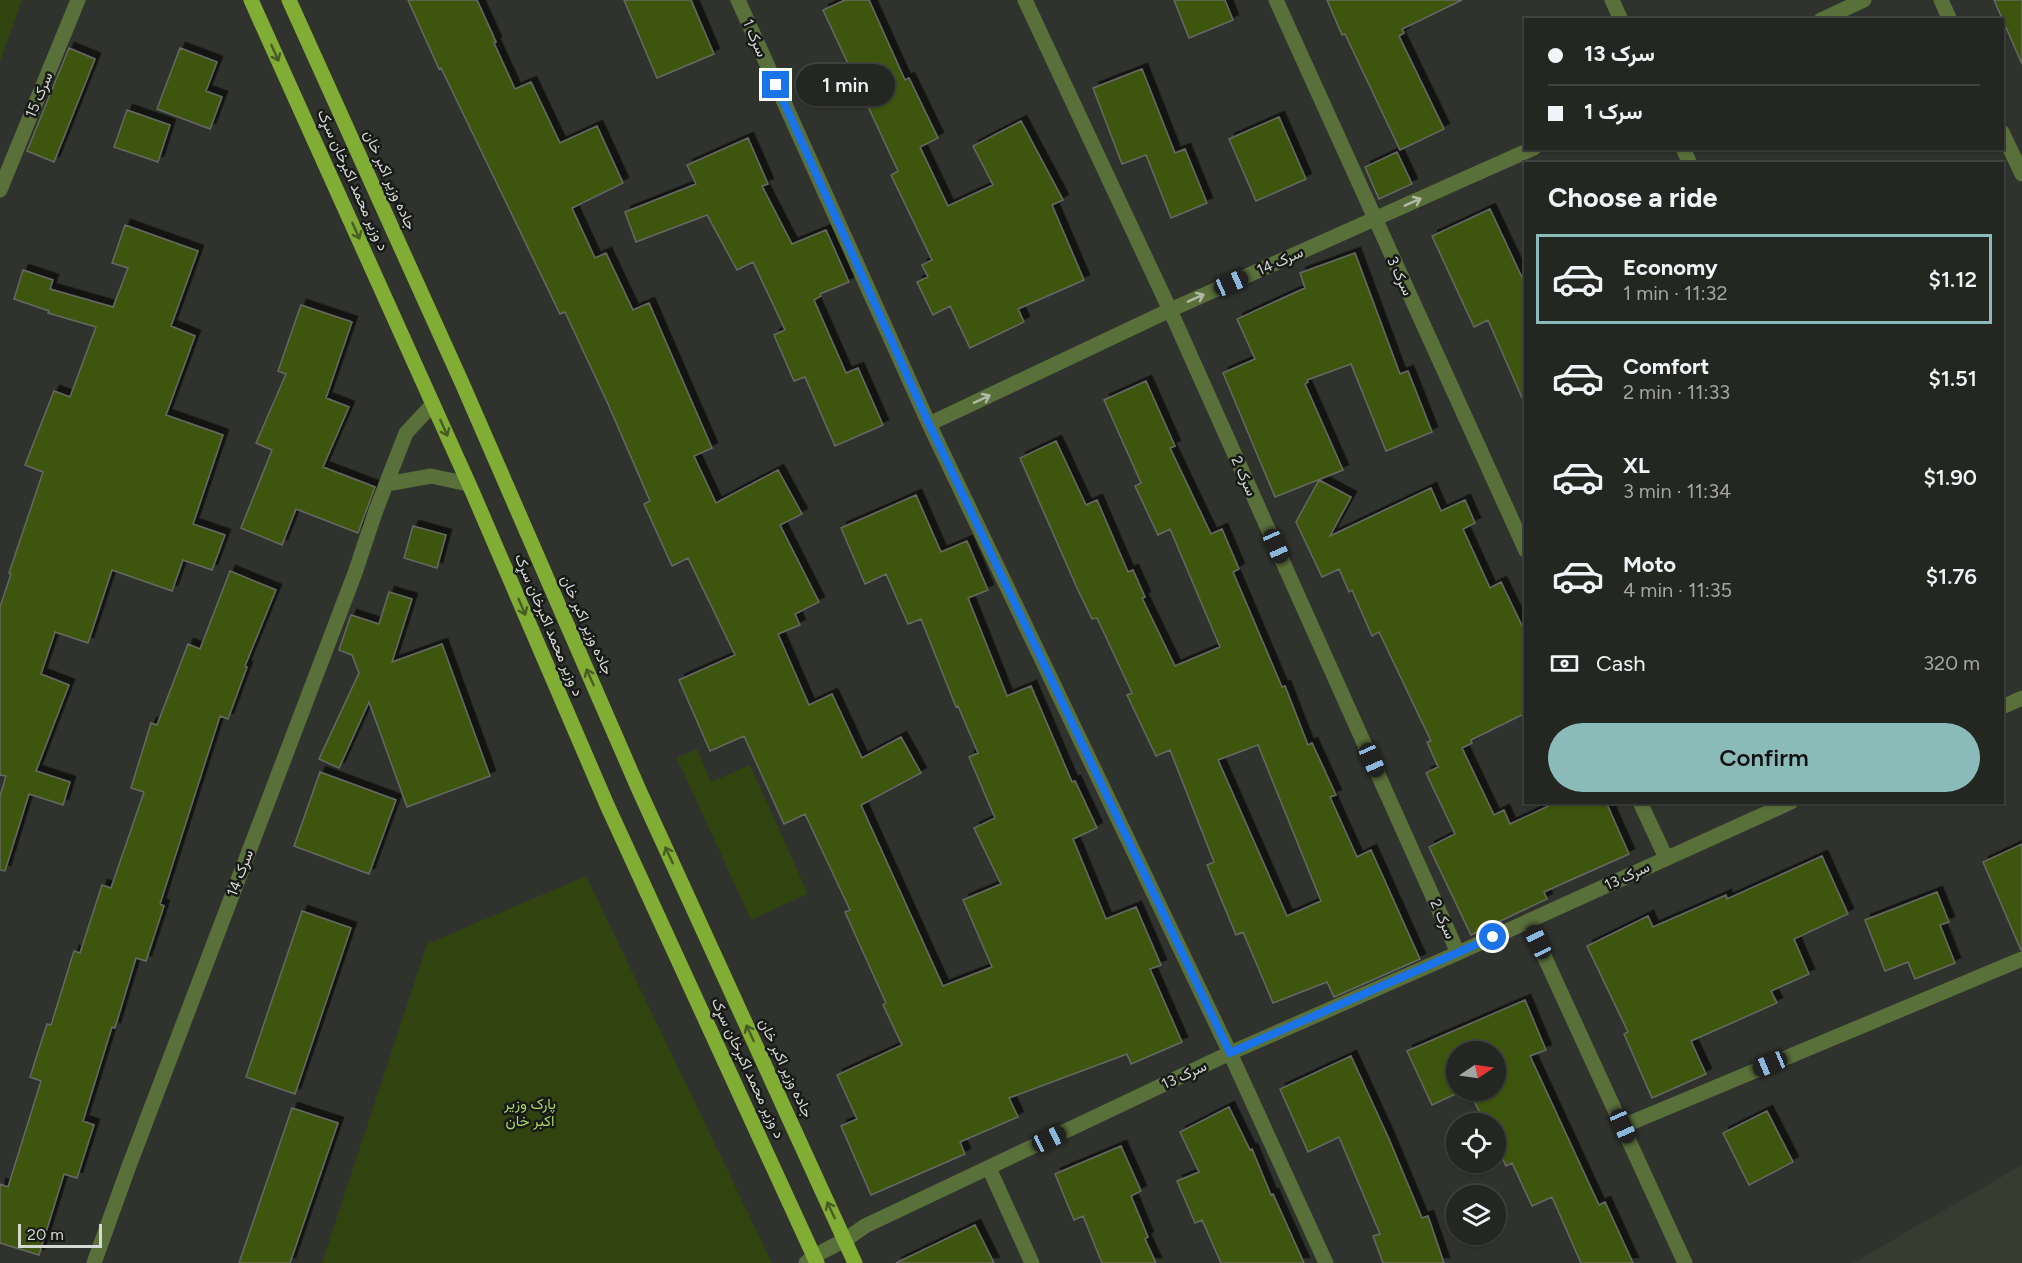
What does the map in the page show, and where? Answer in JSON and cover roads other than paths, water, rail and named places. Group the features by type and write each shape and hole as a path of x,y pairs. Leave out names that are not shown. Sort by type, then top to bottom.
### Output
{"main road":[{"name":"د وزیر محمد اکبرخان سړک","path":"251,0 433,404 607,805 812,1261"},
{"name":"جاده وزیر اکبر خان","path":"289,0 457,372 639,790 855,1263"}],"street":[{"name":"سرک 15","path":"0,190 78,0"},
{"name":"سرک 1","path":"738,0 929,424 1230,1053 1326,1263"},
{"name":"سرک 2","path":"1025,0 1170,310 1458,954"},
{"name":"سرک 3","path":"1276,0 1524,547"},
{"path":"1611,0 1620,18"},
{"path":"1825,18 1864,0"},
{"path":"1941,0 1949,18"},
{"path":"2004,136 2022,174"},
{"name":"سرک 14","path":"929,424 1170,310 1529,150"},
{"name":"سرک 14","path":"94,1263 406,433 433,404"},
{"path":"387,484 432,476 468,484"},
{"path":"2004,706 2022,698"},
{"path":"1641,804 1666,858"},
{"name":"سرک 13","path":"812,1261 865,1226 1230,1053 1458,954 1787,804"},
{"path":"1528,921 1685,1263"},
{"path":"1623,1126 2022,959"},
{"path":"989,1167 1032,1263"}],"park label":[{"name":"پارک وزیر اکبر خان","path":"530,1112"}]}
